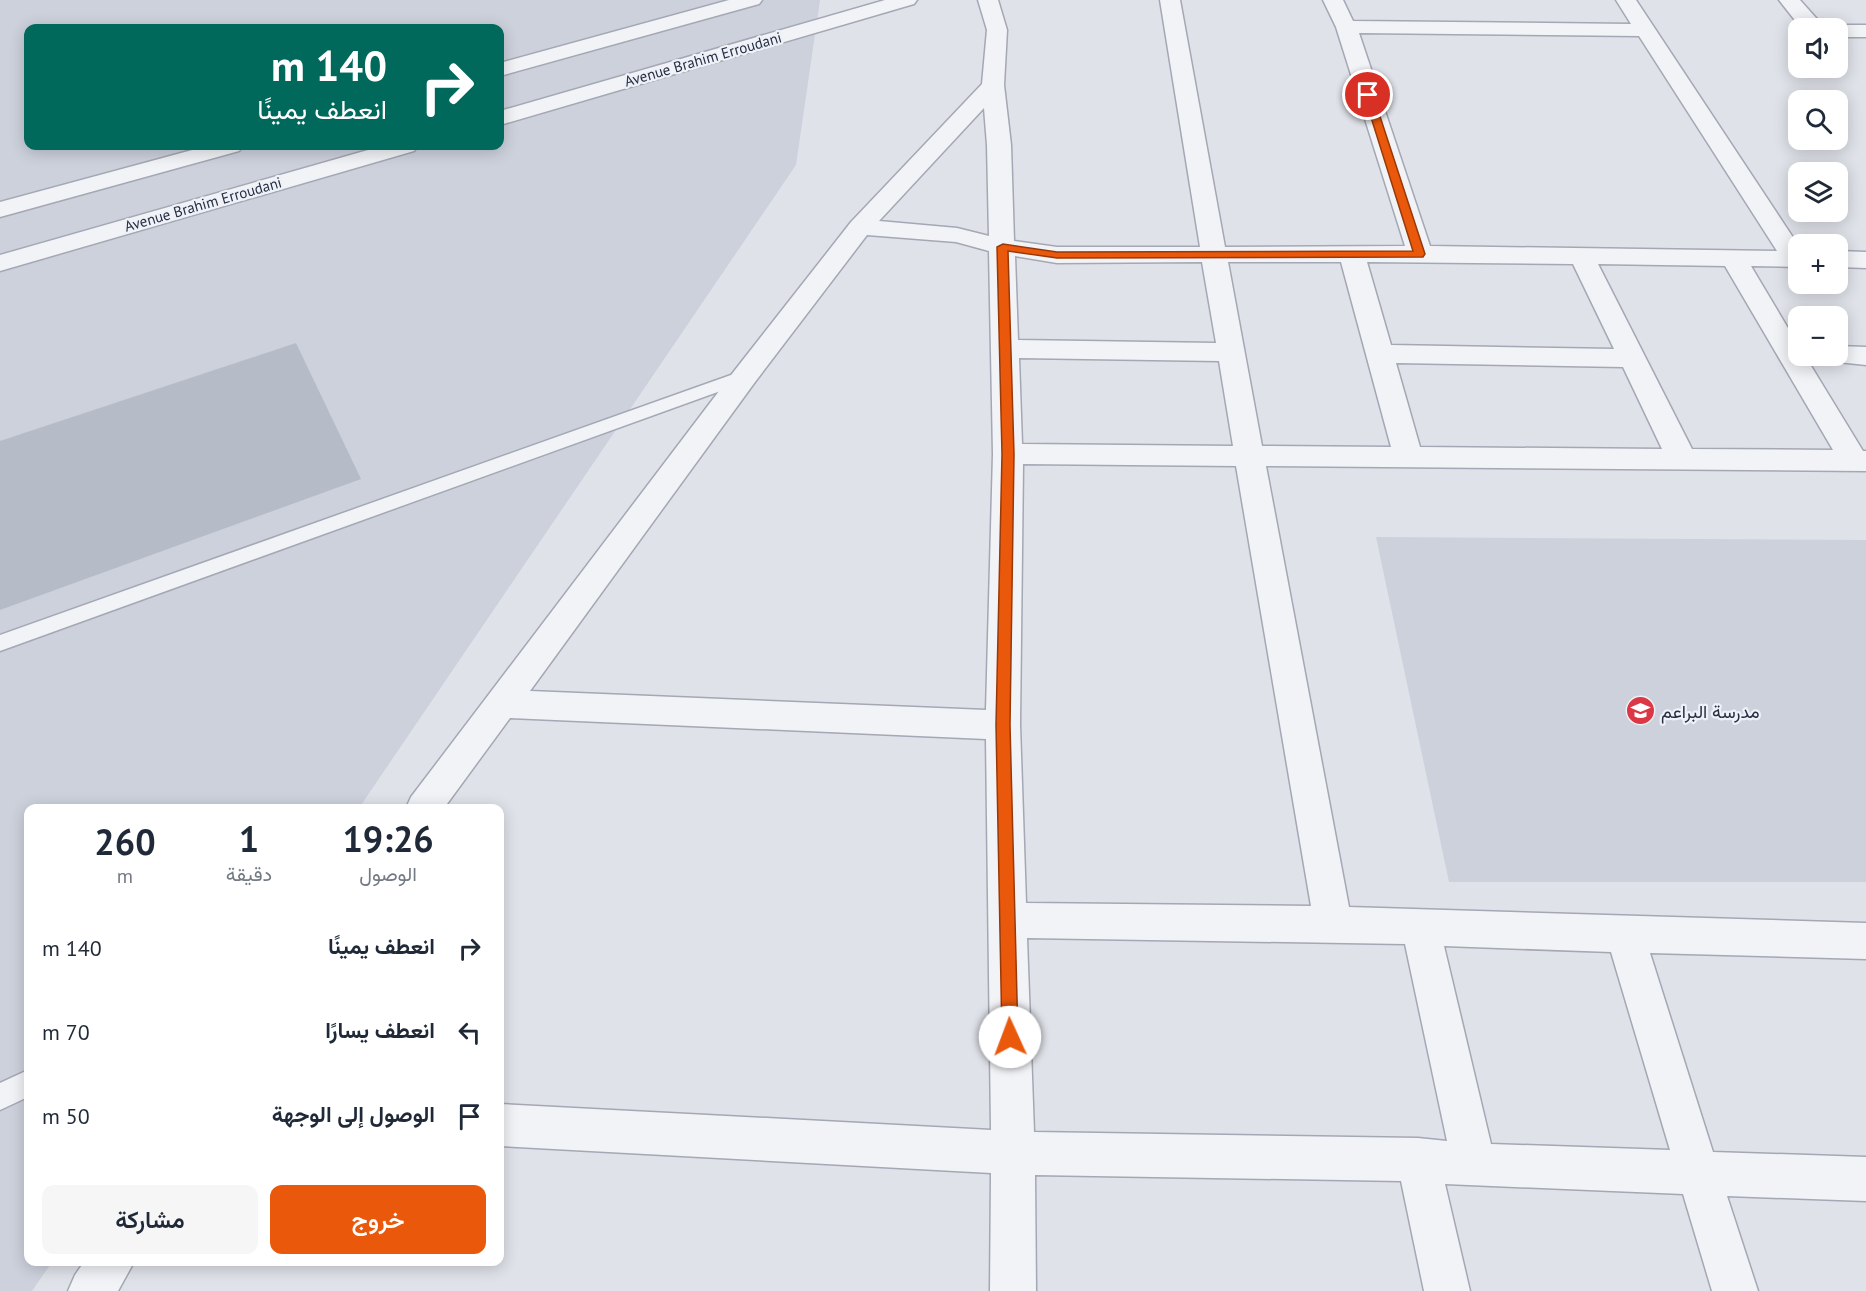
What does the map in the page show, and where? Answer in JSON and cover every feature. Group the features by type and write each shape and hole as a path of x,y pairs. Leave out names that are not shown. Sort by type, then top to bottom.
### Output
{"street":[{"path":"504,69 752,0"},
{"name":"Avenue Brahim Erroudani","path":"504,117 907,0"},
{"path":"988,0 997,30 993,85 999,145 1008,454 1003,725 1013,1153 1013,1291"},
{"path":"1170,0 1212,254 1251,457 1333,924"},
{"path":"1333,0 1346,27 1420,254"},
{"path":"1626,0 1788,245"},
{"path":"1789,0 1803,18"},
{"path":"1346,27 1647,30"},
{"path":"1848,31 1866,31"},
{"path":"427,804 745,376 860,227 993,85"},
{"path":"0,210 217,150"},
{"name":"Avenue Brahim Erroudani","path":"0,263 392,150"},
{"path":"860,227 957,235 1003,247 1057,255 1420,254 1788,259"},
{"path":"1352,254 1408,458"},
{"path":"1582,257 1682,459"},
{"path":"1733,258 1788,343"},
{"path":"1848,260 1866,260"},
{"path":"1004,349 1232,352"},
{"path":"1379,354 1634,358"},
{"path":"1848,355 1866,356"},
{"path":"1802,366 1860,461"},
{"path":"1008,454 1860,461"},
{"path":"499,704 1003,725"},
{"path":"1006,920 1333,924 1866,941"},
{"path":"1420,927 1474,1165"},
{"path":"1625,935 1735,1291"},
{"path":"504,1125 1013,1153 1418,1160 1474,1165 1866,1179"},
{"path":"1418,1160 1447,1291"},
{"path":"91,1291 108,1266"}],"lane":[{"path":"0,643 745,376"},
{"path":"0,1097 24,1085"}],"shaded area":[{"path":"0,0 820,0 796,165 362,804 24,804 24,1266 49,1266 32,1291 0,1291"},
{"name":"مدرسة البراعم","path":"1376,537 1866,540 1866,882 1449,882"}],"building":[{"path":"296,343 361,479 0,610 0,441"}],"place":[{"name":"مدرسة البراعم","path":"1640,711"}],"route":[{"path":"1010,1037 1003,725 1008,454 1003,247 1057,255 1420,254 1368,95"}]}
